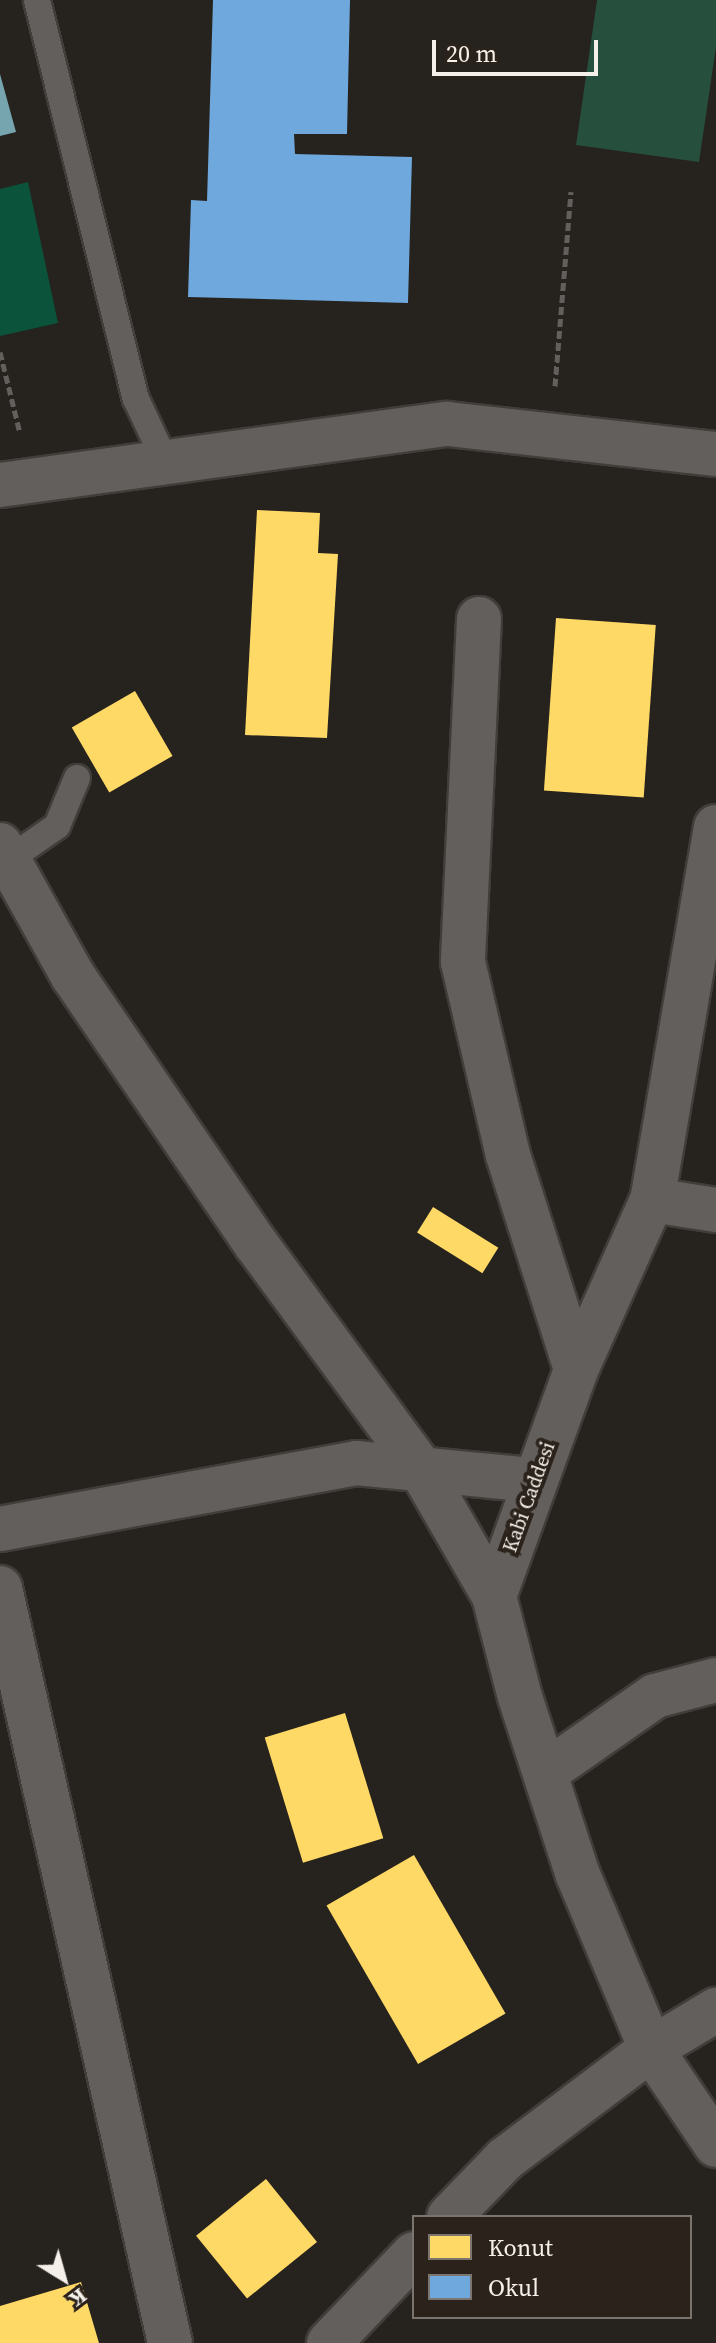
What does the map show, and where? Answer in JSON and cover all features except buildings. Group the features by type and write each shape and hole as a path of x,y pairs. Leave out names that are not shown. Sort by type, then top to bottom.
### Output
{"street":[{"path":"16,483 448,424 716,454"},
{"path":"479,619 463,962 508,1155 576,1370"},
{"name":"Kabi Caddesi","path":"494,1596 576,1370 652,1200 716,827"},
{"path":"4,852 82,989 256,1244 419,1466 494,1596 520,1697 578,1875 651,2049 716,2145"},
{"path":"652,1200 716,1210"},
{"path":"0,1529 356,1463 419,1466 534,1480"},
{"path":"0,1588 170,2343"},
{"path":"546,1772 655,1696 716,1680"},
{"path":"451,2215 505,2159 651,2049 716,2010"},
{"path":"329,2343 412,2256"}],"lane":[{"path":"37,0 136,399 166,463"},
{"path":"4,852 57,826 77,778"}],"path":[{"path":"553,435 571,192"},
{"path":"0,352 16,483"}],"green space":[{"path":"597,0 716,0 716,47 699,162 576,145"},
{"path":"28,182 58,323 0,336 0,189"}]}
